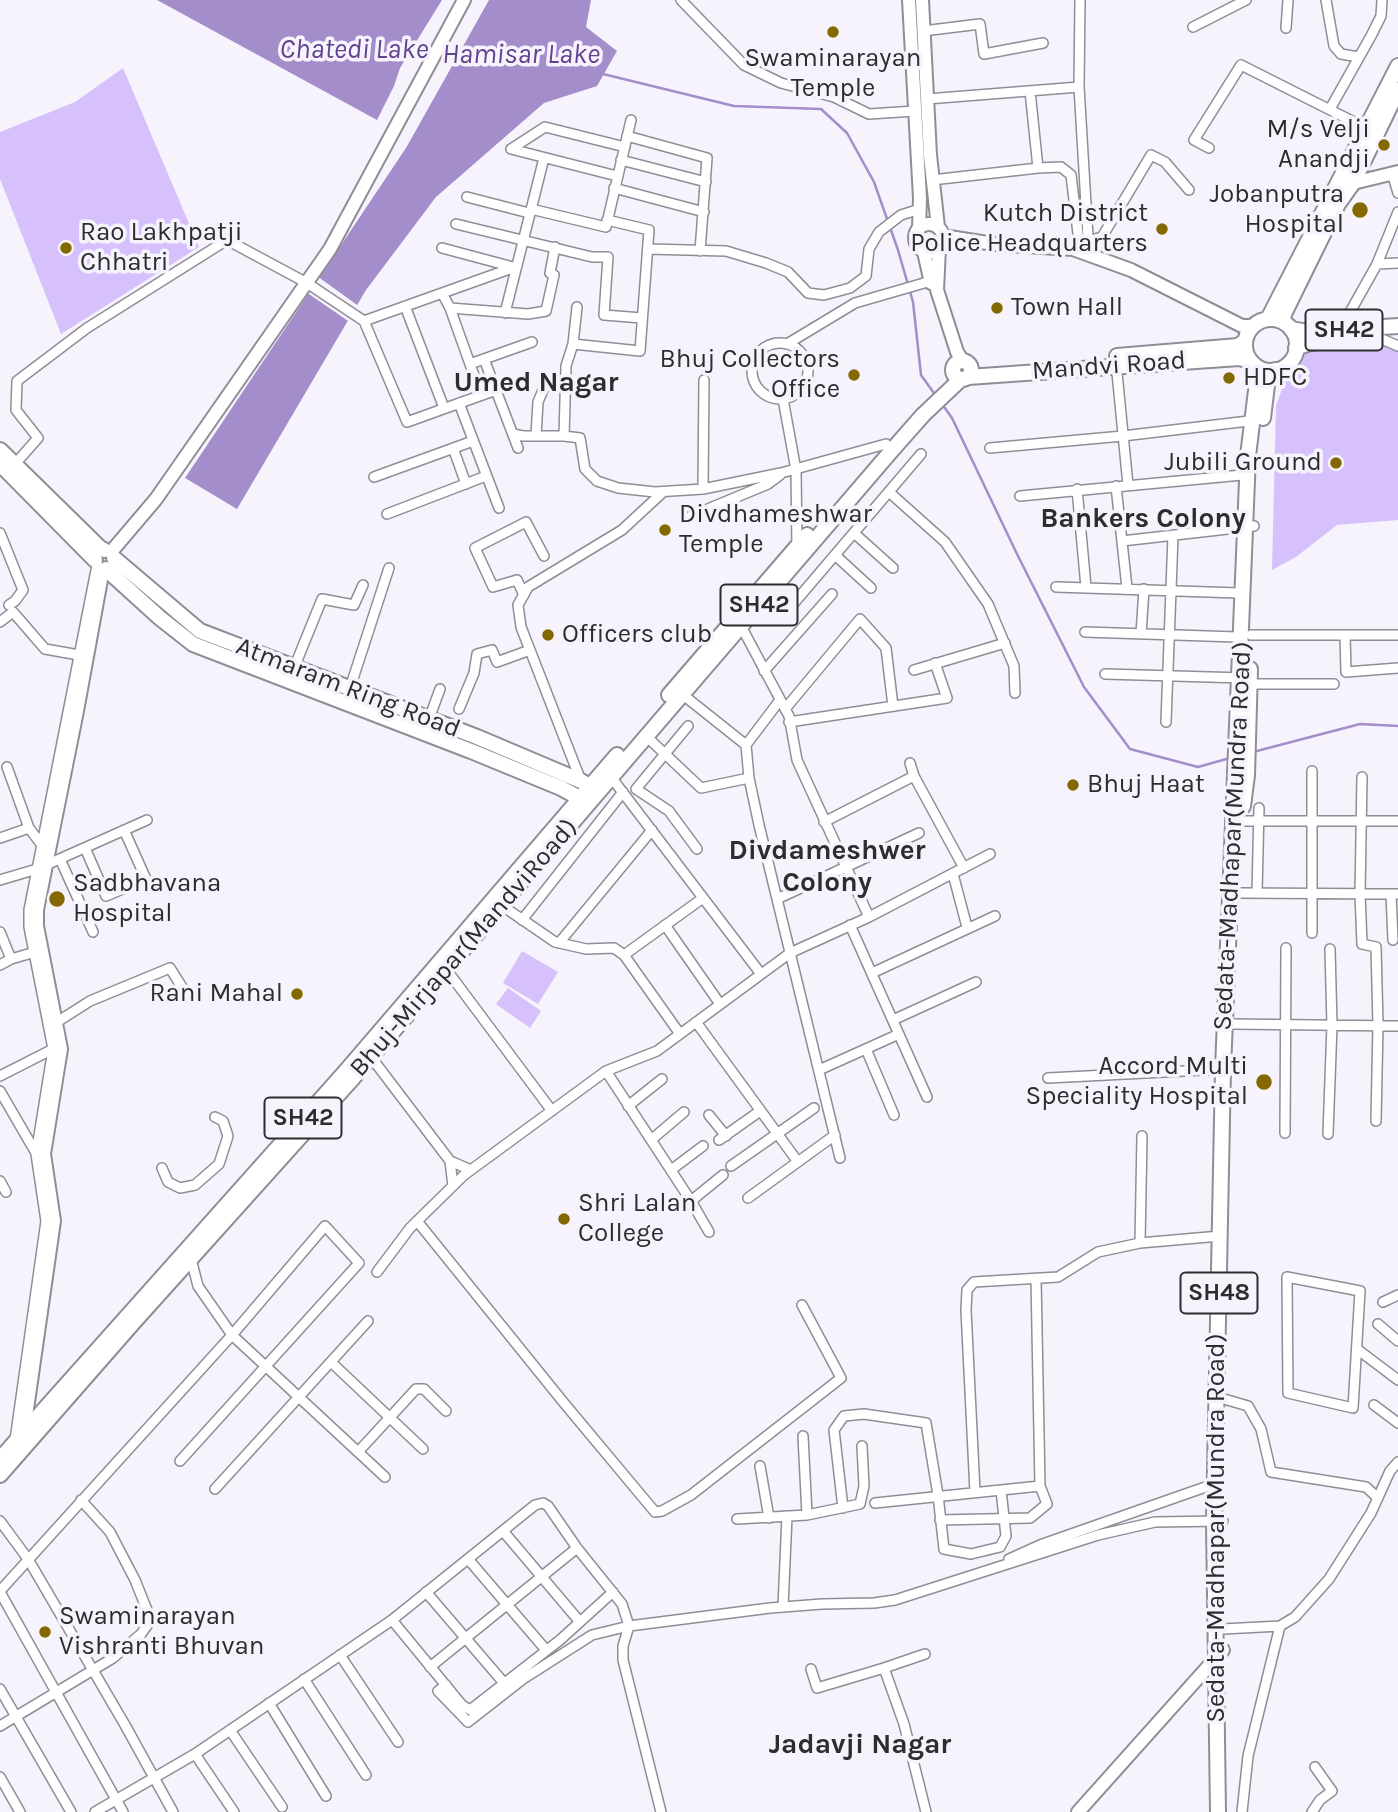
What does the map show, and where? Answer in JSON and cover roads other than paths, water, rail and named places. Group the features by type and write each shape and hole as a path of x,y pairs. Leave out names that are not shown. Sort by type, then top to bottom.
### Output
{"main road":[{"path":"1398,66 1366,128 1353,177 1268,319 1247,332 1246,352 1253,363 1264,370 1275,370 1289,362 1296,348 1296,338 1287,325 1284,314 1398,90"},
{"path":"1268,319 1287,325"},
{"name":"SH42","path":"1287,325 1308,332 1398,326"},
{"name":"Mandvi Road","path":"959,372 976,368 1238,346 1247,332"},
{"name":"SH42","path":"1296,348 1310,343 1398,334"},
{"name":"Mandvi Road","path":"959,372 1239,358 1253,363"},
{"name":"Sedata-Madhapar(Mundra Road)","path":"1247,680 1244,636 1258,420 1258,374 1253,363"},
{"name":"Sedata-Madhapar(Mundra Road)","path":"1258,420 1268,377 1275,370"},
{"name":"SH42","path":"920,412 959,372"},
{"name":"Bhuj-Mirjapar(MandviRoad)","path":"0,1459 191,1259 371,1057 500,905 584,800 590,786 886,444 920,412"},
{"name":"Bhuj-Mirjapar(MandviRoad)","path":"590,786 611,777 920,412"},
{"name":"Atmaram Ring Road","path":"0,450 8,464 160,618 193,643 471,751 584,800"},
{"name":"Sedata-Madhapar(Mundra Road)","path":"1218,1812 1218,1521 1250,526"},
{"name":"Atmaram Ring Road","path":"104,561 200,631 429,719 590,786"},
{"name":"Sedata-Madhapar(Mundra Road)","path":"1227,1812 1219,1654 1223,1629 1214,1485 1228,927 1242,774"},
{"name":"Bhuj-Mirjapar(MandviRoad)","path":"0,1475 20,1441 584,800"}],"street":[{"path":"20,1441 54,1221 44,1154 60,1064 60,1038 37,926 41,844 79,655 104,561 156,499 330,249 464,0"},
{"path":"681,0 744,65 781,83 834,97 869,114 915,111"},
{"path":"909,0 920,209 915,243 924,252 959,372"},
{"path":"922,0 932,180 940,239 937,290 957,352 959,372"},
{"path":"1080,0 1079,87 1091,250"},
{"path":"1194,27 1246,0"},
{"path":"1286,28 1288,0"},
{"path":"1326,0 1334,46 1341,54 1359,57"},
{"path":"1330,108 1381,16 1382,0"},
{"path":"923,32 980,24 984,54 1043,43"},
{"path":"1209,148 1194,140 1241,65 1366,128"},
{"path":"927,99 1079,87"},
{"path":"1030,91 1038,168"},
{"path":"467,197 606,227 631,120"},
{"path":"617,176 511,149 545,127 625,147"},
{"path":"627,136 707,158 701,251"},
{"path":"1091,250 1102,237 1151,155 1166,162 1189,190"},
{"path":"505,313 544,158"},
{"path":"621,160 706,181"},
{"path":"932,180 1061,167 1071,175 1079,242 1169,287 1247,332"},
{"path":"1353,177 1395,172 1398,193"},
{"path":"614,188 704,212"},
{"path":"648,249 726,251 788,272 808,293 824,295 850,288 866,276 869,249 879,232 901,215 920,209"},
{"path":"1340,330 1377,264 1398,212"},
{"path":"573,344 640,351 649,230 607,220"},
{"path":"456,224 592,257 608,257 604,315 642,318"},
{"path":"919,228 926,224 940,239 1091,250"},
{"path":"924,252 932,252 940,239"},
{"path":"8,464 38,438 16,410 17,381 87,328 227,240 307,283 364,321 407,422 496,390"},
{"path":"450,308 528,314 546,311 554,275 550,273 555,247"},
{"path":"442,248 515,267"},
{"path":"1377,264 1398,263"},
{"path":"364,321 515,267"},
{"path":"788,344 855,303 931,281"},
{"path":"442,293 450,308 481,395"},
{"path":"405,306 444,408"},
{"path":"564,436 566,366 573,344 578,307"},
{"path":"1375,336 1398,346"},
{"path":"470,364 532,341"},
{"path":"776,343 788,344 802,353 807,363 808,375 800,391 783,399 770,398 760,391 753,381 754,359 765,347 776,343"},
{"path":"484,359 518,448"},
{"path":"1117,373 1128,485"},
{"path":"702,489 704,380"},
{"path":"536,436 538,402 546,383"},
{"path":"783,399 796,470 797,545"},
{"path":"459,403 499,508"},
{"path":"990,448 1258,420"},
{"path":"513,434 580,438 586,469 597,481 618,488 663,492 702,489 796,470 886,444"},
{"path":"374,477 473,441"},
{"path":"453,448 466,484"},
{"path":"775,586 794,603 921,454"},
{"path":"691,516 768,484 781,473"},
{"path":"1020,496 1242,475"},
{"path":"387,514 486,476"},
{"path":"1116,486 1127,589"},
{"path":"1077,489 1086,587"},
{"path":"590,786 530,650 521,627 518,605 528,587 622,530 663,492"},
{"path":"889,492 945,542 988,604 1014,666 1015,693"},
{"path":"524,595 517,580 493,587 475,548 526,522 544,556"},
{"path":"1122,541 1250,526"},
{"path":"854,533 893,568"},
{"path":"0,535 23,590 9,605"},
{"path":"1166,722 1173,536"},
{"path":"835,555 871,587"},
{"path":"20,1441 46,1221 36,1154 53,1049 29,926 29,910 77,711 104,561"},
{"path":"350,688 389,568"},
{"path":"294,667 322,599 354,605 363,585"},
{"path":"1056,587 1239,593"},
{"path":"1141,634 1144,589"},
{"path":"764,671 832,594"},
{"path":"0,622 13,612 45,649 79,655"},
{"path":"785,709 860,619 886,648 893,706"},
{"path":"741,626 785,709 797,760 869,917"},
{"path":"1085,632 1244,636 1398,635"},
{"path":"1345,635 1346,672 1398,668"},
{"path":"914,670 1004,643"},
{"path":"459,709 474,673 478,654 492,650 497,662 530,650"},
{"path":"789,722 947,698 935,663"},
{"path":"1105,674 1334,684"},
{"path":"429,719 440,689"},
{"path":"682,694 746,745"},
{"path":"780,700 746,745 749,778 840,1158"},
{"path":"688,726 636,789 669,811 697,849"},
{"path":"646,737 701,788 749,778"},
{"path":"910,762 914,776 964,868"},
{"path":"6,767 29,828 41,844"},
{"path":"1312,771 1312,933"},
{"path":"824,822 914,776"},
{"path":"611,777 761,974"},
{"path":"1362,778 1362,944 1376,947 1376,1121"},
{"path":"522,920 623,792"},
{"path":"1257,893 1259,808"},
{"path":"1,877 41,867 147,820"},
{"path":"1242,821 1398,821"},
{"path":"0,838 29,828"},
{"path":"85,848 106,896 146,879 124,830"},
{"path":"559,943 652,831"},
{"path":"777,899 919,834"},
{"path":"377,1272 417,1221 471,1170 606,1071 657,1051 790,953 869,917 990,854"},
{"path":"60,859 93,932"},
{"path":"953,874 967,927"},
{"path":"1238,893 1395,894 1393,940"},
{"path":"624,955 703,898"},
{"path":"500,905 559,943 586,949 614,948 624,955 680,1034"},
{"path":"872,973 995,916"},
{"path":"665,925 720,1004"},
{"path":"850,925 927,1097"},
{"path":"0,932 11,959"},
{"path":"1285,1133 1286,948"},
{"path":"1328,1134 1332,1025 1330,949"},
{"path":"0,965 34,952"},
{"path":"57,1022 90,1001 170,968 185,992"},
{"path":"446,969 552,1111"},
{"path":"893,1020 976,982"},
{"path":"696,1022 798,1162"},
{"path":"1233,1024 1398,1026"},
{"path":"819,1070 900,1034"},
{"path":"0,1062 3,1075 53,1049"},
{"path":"866,1049 894,1115"},
{"path":"371,1057 450,1161 471,1170"},
{"path":"1048,1078 1223,1069"},
{"path":"606,1071 709,1232"},
{"path":"628,1105 662,1079"},
{"path":"0,1091 36,1154"},
{"path":"732,1166 814,1108"},
{"path":"709,1115 722,1138 760,1111"},
{"path":"651,1140 684,1112"},
{"path":"162,1167 168,1182 180,1188 195,1185 219,1164 228,1136 223,1121 215,1117"},
{"path":"748,1198 835,1135"},
{"path":"1140,1243 1142,1136"},
{"path":"671,1170 703,1146"},
{"path":"450,1161 453,1186"},
{"path":"691,1201 723,1175"},
{"path":"0,1181 6,1192"},
{"path":"417,1221 655,1512 691,1495 841,1378 802,1305"},
{"path":"123,1812 0,1591 326,1227 359,1263 180,1461"},
{"path":"975,1492 967,1290 974,1282 1058,1277 1098,1252 1140,1243 1220,1236"},
{"path":"191,1259 198,1286 232,1335 385,1477"},
{"path":"1287,1277 1360,1291 1357,1349 1353,1408 1288,1393 1287,1277"},
{"path":"940,1520 1030,1518 1047,1504 1040,1486 1036,1278"},
{"path":"1383,1302 1398,1295"},
{"path":"215,1489 368,1321"},
{"path":"1378,1324 1398,1341"},
{"path":"1357,1349 1398,1380"},
{"path":"331,1362 423,1449"},
{"path":"358,1452 419,1388 424,1389 446,1411"},
{"path":"1224,1398 1248,1406 1261,1429 1271,1472 1366,1487 1377,1498"},
{"path":"1374,1405 1398,1423"},
{"path":"843,1508 834,1430 845,1416 864,1414 926,1423 944,1549 971,1554 1000,1547 1006,1536 1001,1490"},
{"path":"803,1436 807,1515"},
{"path":"737,1520 807,1515 860,1504 864,1486 862,1446"},
{"path":"760,1466 769,1518"},
{"path":"1223,1629 1280,1626 1294,1617 1329,1579 1396,1468"},
{"path":"954,1582 1040,1545 1214,1485"},
{"path":"875,1503 1040,1486"},
{"path":"0,1726 113,1658 141,1634 151,1620 135,1580 110,1532 81,1500"},
{"path":"95,1812 195,1755 391,1620 535,1505 543,1503 622,1604 629,1626 623,1646 623,1660 661,1812"},
{"path":"783,1607 787,1516"},
{"path":"0,1521 28,1559 173,1812"},
{"path":"446,1685 438,1691 468,1722 523,1679 592,1635 629,1626 783,1607 895,1600 1098,1535 1155,1522 1218,1521"},
{"path":"503,1531 580,1622"},
{"path":"430,1667 577,1548"},
{"path":"468,1559 546,1650"},
{"path":"391,1620 462,1705 470,1710 580,1622 613,1591"},
{"path":"426,1592 504,1684"},
{"path":"1242,1812 1248,1756 1280,1626"},
{"path":"811,1669 817,1688 925,1654"},
{"path":"1077,1812 1219,1654"},
{"path":"340,1655 398,1742"},
{"path":"884,1668 904,1724 926,1812"},
{"path":"304,1679 366,1775"},
{"path":"0,1689 71,1812"},
{"path":"269,1703 326,1796"},
{"path":"230,1730 282,1807"},
{"path":"195,1755 234,1812"},
{"path":"1312,1812 1320,1800 1332,1791 1315,1767"},
{"path":"0,1777 20,1812"}],"water":[{"name":"Chatedi Lake","path":"157,0 442,0 400,68 377,120"},
{"name":"Hamisar Lake","path":"489,0 591,0 586,27 617,51 597,86 544,103 436,197 366,290 237,509 185,478 406,148"}],"waterway":[{"path":"603,74 734,106 821,109 847,133 874,182 898,250 913,302 921,375 936,396"},
{"path":"942,404 952,418 1084,687 1130,749 1198,767 1230,758"},
{"path":"1253,752 1360,724 1398,726"}],"place":[{"name":"Swaminarayan Temple","path":"833,32"},
{"name":"M/s Velji Anandji","path":"1384,145"},
{"name":"Jobanputra Hospital","path":"1360,210"},
{"name":"Kutch District Police Headquarters","path":"1162,229"},
{"name":"Rao Lakhpatji Chhatri","path":"66,248"},
{"name":"Town Hall","path":"997,308"},
{"name":"Bhuj Collectors Office","path":"854,375"},
{"name":"HDFC","path":"1229,378"},
{"name":"Jubili Ground","path":"1336,463"},
{"name":"Divdhameshwar Temple","path":"665,530"},
{"name":"Officers club","path":"548,635"},
{"name":"Bhuj Haat","path":"1073,785"},
{"name":"Sadbhavana Hospital","path":"57,899"},
{"name":"Rani Mahal","path":"297,994"},
{"name":"Accord Multi Speciality Hospital","path":"1264,1082"},
{"name":"Shri Lalan College","path":"564,1219"},
{"name":"Swaminarayan Vishranti Bhuvan","path":"45,1632"}],"district":[{"name":"Umed Nagar","path":"536,383"},
{"name":"Bankers Colony","path":"1143,519"},
{"name":"Divdameshwer Colony","path":"827,867"},
{"name":"Jadavji Nagar","path":"860,1745"}]}
